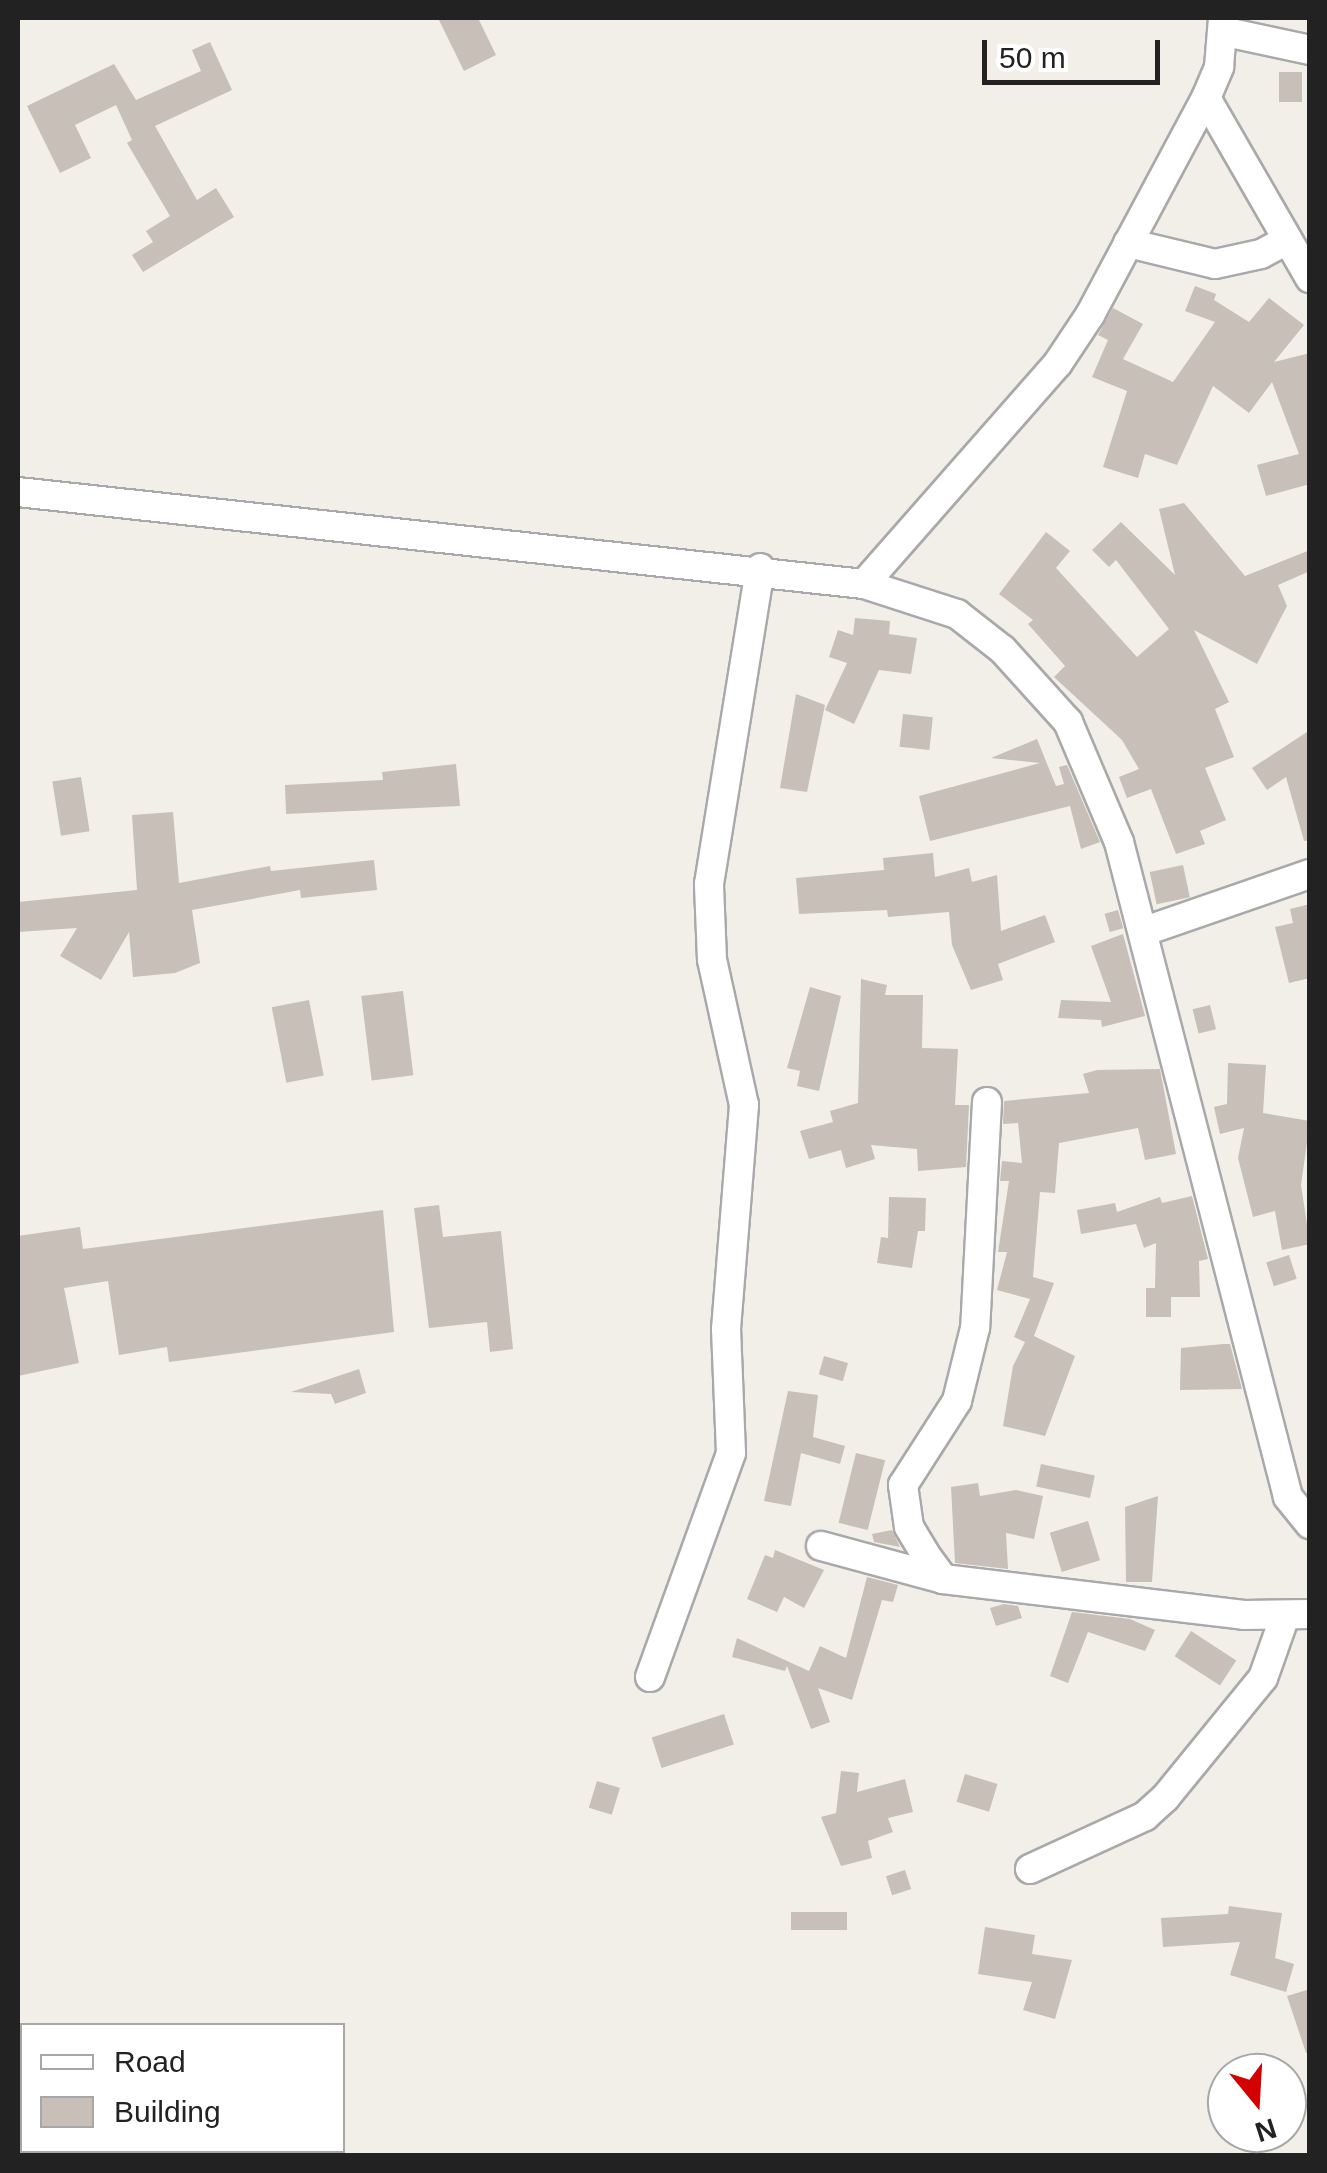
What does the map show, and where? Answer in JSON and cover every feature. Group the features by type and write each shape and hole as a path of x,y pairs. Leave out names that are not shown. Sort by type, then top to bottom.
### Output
{"street":[{"path":"864,584 1058,362 1206,98 1224,25 1310,50"},
{"path":"1206,98 1310,278"},
{"path":"1128,243 1214,264 1261,254 1287,240"},
{"path":"18,492 760,568 864,584 957,614 1045,692 1091,764 1145,931 1288,1496 1310,1524"},
{"path":"650,1677 731,1453 726,1330 744,1105 712,960 708,884 760,568"},
{"path":"1145,931 1310,874"},
{"path":"943,1578 909,1527 904,1485 956,1402 976,1328 988,1102"},
{"path":"821,1546 943,1578 1297,1614 1263,1678 1165,1798 1145,1816 1030,1870"}],"building":[{"path":"438,18 478,18 496,55 464,71"},
{"path":"210,42 232,90 155,126 197,200 216,188 234,217 143,272 132,255 153,242 146,231 170,216 127,143 132,140 116,105 75,125 91,158 60,173 27,106 114,64 136,100 201,71 192,50"},
{"path":"1279,72 1302,72 1302,102 1279,102"},
{"path":"1195,286 1216,294 1214,300 1249,322 1269,298 1304,325 1274,362 1310,353 1310,484 1266,496 1257,465 1299,454 1272,382 1249,413 1213,386 1177,465 1145,454 1138,478 1103,467 1127,391 1092,377 1108,340 1098,335 1113,308 1143,324 1123,359 1173,382 1215,322 1185,311"},
{"path":"1184,503 1245,576 1310,550 1310,571 1278,585 1287,606 1257,664 1194,630 1229,702 1215,709 1234,757 1205,768 1226,820 1200,831 1205,844 1176,854 1151,789 1127,798 1119,777 1139,769 1122,740 1054,677 1065,666 1028,624 1033,620 999,594 1046,532 1070,551 1056,568 1137,657 1169,629 1116,560 1109,567 1092,550 1121,522 1175,575 1159,509"},
{"path":"855,618 890,621 889,634 917,638 911,674 879,670 854,724 825,710 847,663 829,657 838,630 853,635"},
{"path":"796,694 825,705 807,792 780,788"},
{"path":"903,714 933,717 929,750 900,747"},
{"path":"1310,730 1310,840 1304,841 1286,777 1267,790 1252,768"},
{"path":"1037,739 1056,786 1064,784 1059,767 1067,765 1100,842 1081,849 1070,806 930,841 919,796 1040,763 991,758"},
{"path":"456,764 460,806 286,814 285,785 383,780 382,772"},
{"path":"81,777 90,831 61,836 52,782"},
{"path":"173,812 179,883 270,866 271,871 374,860 377,890 301,898 300,890 192,910 200,963 175,973 133,977 129,932 101,980 60,956 77,928 18,932 18,902 137,890 132,815"},
{"path":"933,853 935,877 969,868 972,882 997,875 1001,931 1045,915 1055,942 998,964 1003,980 971,990 952,945 949,912 888,917 887,910 799,914 796,878 884,870 883,858"},
{"path":"1183,865 1190,897 1157,904 1150,872"},
{"path":"1310,904 1310,978 1289,983 1275,927 1293,923 1290,909"},
{"path":"1118,910 1123,928 1110,932 1105,914"},
{"path":"1123,934 1145,1016 1102,1027 1101,1020 1058,1018 1061,1000 1111,1002 1091,946"},
{"path":"861,979 887,985 885,995 923,995 922,1048 958,1049 955,1105 969,1105 966,1167 918,1171 917,1149 871,1145 875,1159 846,1168 841,1150 809,1159 800,1131 833,1122 830,1111 858,1103"},
{"path":"810,987 841,996 819,1091 797,1086 800,1071 787,1068"},
{"path":"403,991 413,1075 372,1080 361,996"},
{"path":"309,1000 324,1076 286,1083 272,1007"},
{"path":"1210,1005 1216,1029 1199,1034 1193,1009"},
{"path":"1228,1063 1266,1065 1263,1113 1310,1121 1301,1185 1310,1244 1282,1250 1275,1211 1253,1217 1238,1158 1244,1128 1220,1134 1214,1107 1227,1104"},
{"path":"1160,1069 1176,1154 1145,1160 1138,1128 1059,1143 1055,1193 1040,1192 1033,1277 1054,1283 1034,1336 1075,1356 1045,1436 1003,1426 1013,1366 1025,1342 1014,1337 1030,1299 997,1290 1007,1252 998,1252 1009,1181 1000,1181 1002,1161 1022,1163 1018,1123 1003,1124 1004,1101 1089,1093 1083,1074 1097,1070"},
{"path":"1192,1196 1208,1259 1199,1261 1200,1297 1171,1297 1171,1317 1146,1317 1146,1288 1155,1288 1156,1243 1144,1248 1136,1224 1081,1234 1077,1210 1115,1203 1117,1212 1160,1197 1162,1203"},
{"path":"889,1197 926,1198 925,1231 918,1231 912,1268 877,1263 881,1237 888,1238"},
{"path":"439,1205 443,1237 501,1231 513,1349 490,1352 487,1322 429,1328 414,1208"},
{"path":"383,1210 394,1332 169,1362 167,1347 119,1355 108,1281 64,1288 79,1363 18,1376 18,1236 80,1227 83,1249"},
{"path":"1289,1255 1297,1279 1274,1286 1266,1262"},
{"path":"1230,1344 1242,1389 1180,1390 1181,1348"},
{"path":"824,1356 848,1363 843,1381 819,1374"},
{"path":"359,1369 366,1393 335,1404 331,1394 291,1392"},
{"path":"788,1391 818,1395 813,1437 845,1446 840,1464 801,1453 791,1506 764,1501"},
{"path":"856,1453 885,1460 868,1530 839,1523"},
{"path":"1041,1464 1095,1475 1090,1498 1036,1486"},
{"path":"978,1483 980,1496 1016,1490 1043,1496 1034,1539 1006,1533 1008,1569 955,1563 951,1487"},
{"path":"1158,1496 1152,1582 1126,1582 1125,1507"},
{"path":"1088,1521 1100,1560 1062,1572 1050,1533"},
{"path":"892,1530 900,1547 874,1542 872,1534"},
{"path":"775,1550 824,1570 804,1608 784,1597 777,1612 747,1599 765,1555 773,1558"},
{"path":"867,1577 898,1585 893,1602 882,1600 852,1700 818,1688 830,1722 811,1729 787,1666 785,1671 732,1657 737,1638 809,1671 820,1646 846,1658"},
{"path":"1018,1606 1022,1618 996,1626 990,1608"},
{"path":"1072,1612 1130,1619 1155,1630 1145,1651 1088,1632 1068,1683 1050,1676"},
{"path":"1191,1631 1236,1660 1220,1686 1175,1656"},
{"path":"724,1714 734,1744 662,1768 652,1737"},
{"path":"841,1771 859,1773 857,1792 905,1779 913,1812 888,1818 893,1832 868,1841 872,1858 841,1866 821,1817 836,1813"},
{"path":"965,1774 998,1784 989,1812 957,1802"},
{"path":"597,1781 620,1788 612,1815 589,1808"},
{"path":"905,1870 911,1889 892,1895 886,1876"},
{"path":"1229,1906 1282,1913 1275,1958 1294,1964 1286,1992 1230,1975 1240,1942 1163,1947 1161,1918 1228,1914"},
{"path":"791,1912 847,1912 847,1930 791,1930"},
{"path":"985,1927 1035,1935 1032,1954 1072,1960 1055,2019 1023,2010 1032,1982 978,1974"},
{"path":"1310,1989 1310,2053 1306,2053 1287,1996"}]}
